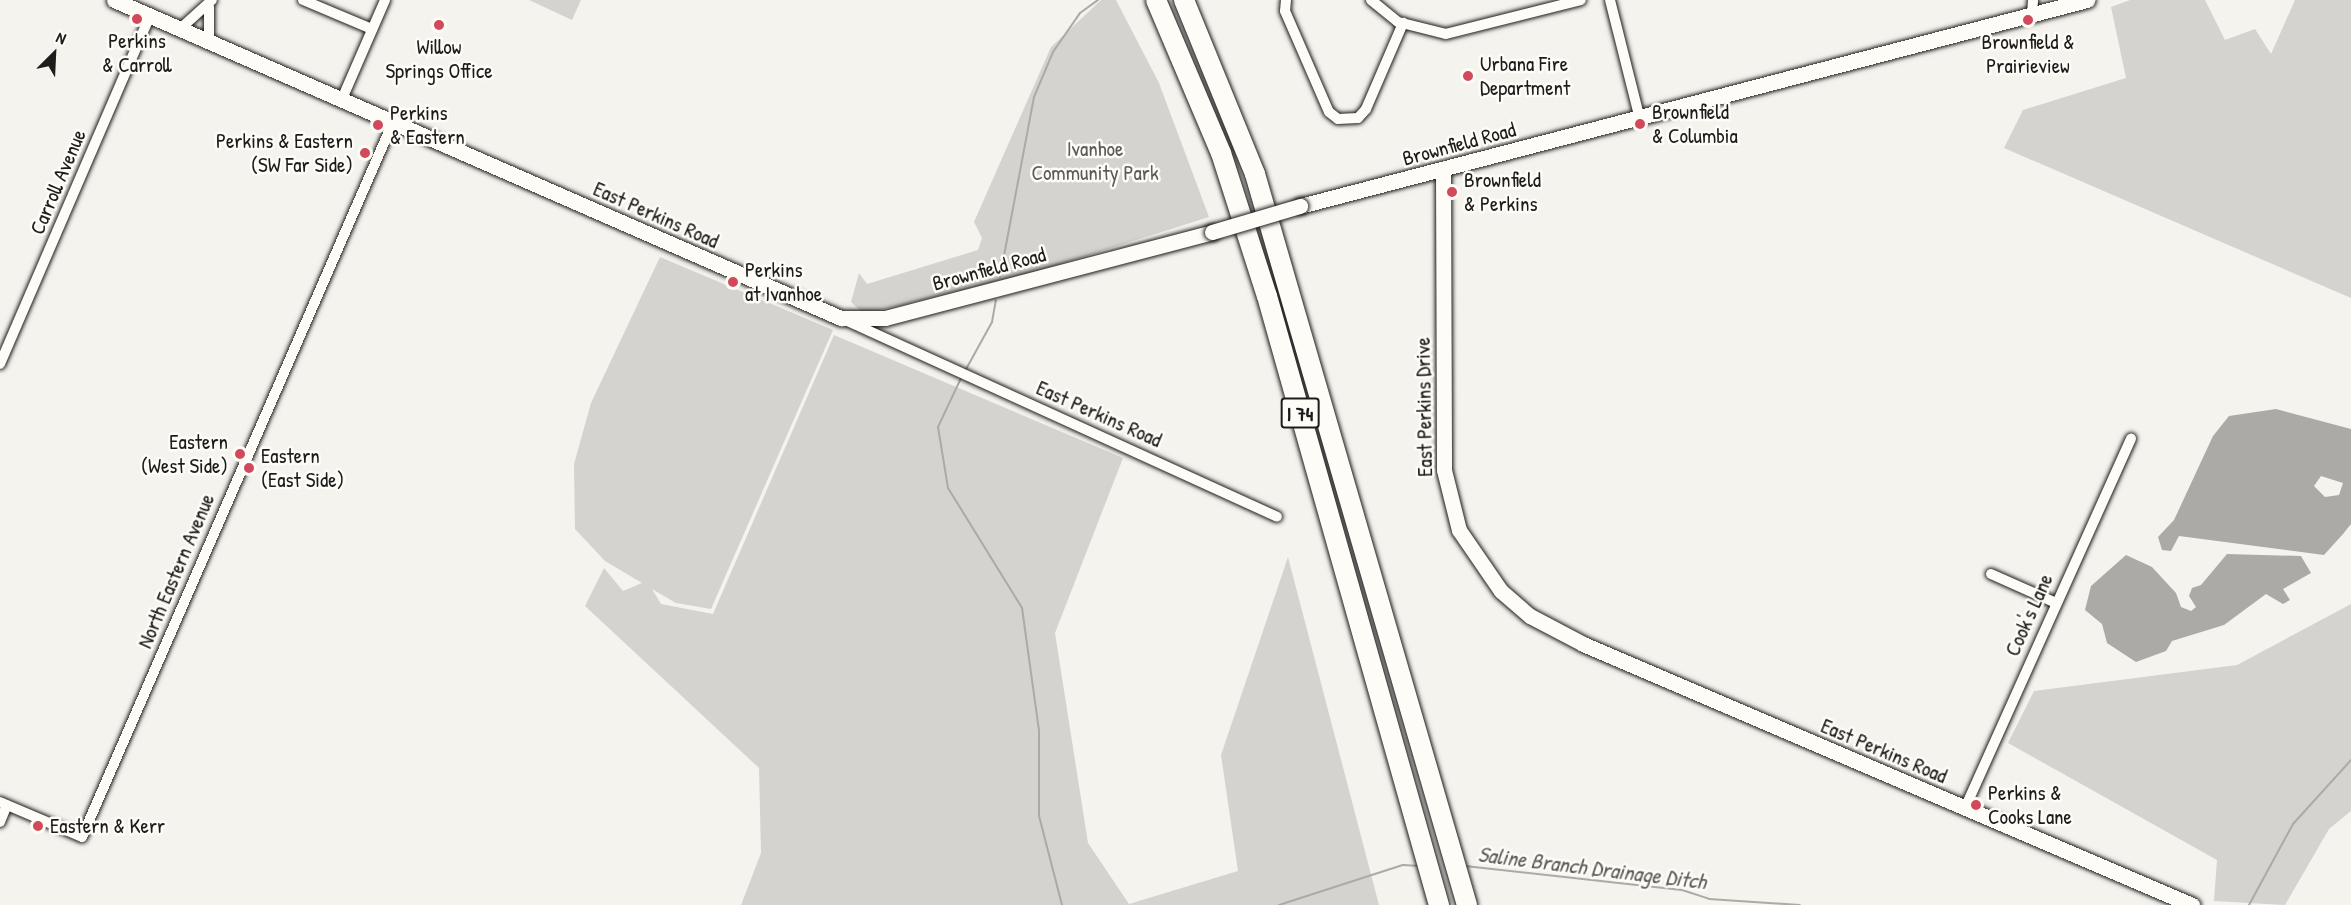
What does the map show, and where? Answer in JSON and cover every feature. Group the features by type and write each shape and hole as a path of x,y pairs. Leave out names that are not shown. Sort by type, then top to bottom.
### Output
{"highway":[{"name":"I 74","path":"1156,0 1221,153 1264,285 1439,904"},
{"name":"I 74","path":"1184,0 1255,174 1467,903"}],"street":[{"name":"East Perkins Road","path":"114,0 841,318 971,380 1277,517"},
{"path":"303,0 372,29"},
{"path":"342,99 385,0"},
{"path":"1286,0 1285,11 1320,92 1338,119 1358,118 1366,109 1403,23"},
{"path":"1371,0 1403,23 1454,33 1581,0"},
{"path":"1610,0 1640,119"},
{"name":"Brownfield Road","path":"841,318 907,313 1212,232 1300,206 1640,119 2032,7 2086,0"},
{"path":"180,29 210,4"},
{"path":"209,41 210,4"},
{"name":"Carroll Avenue","path":"0,364 150,15"},
{"name":"North Eastern Avenue","path":"4,803 82,837 393,122"},
{"name":"East Perkins Drive","path":"1443,171 1448,493 1460,530 1485,572 1511,600 1560,633"},
{"name":"Cook's Lane","path":"1965,808 2131,439"},
{"path":"1991,574 2056,603"},
{"name":"East Perkins Road","path":"1560,633 2192,905"},
{"path":"0,822 4,803"}],"green space":[{"path":"529,0 581,0 572,20"},
{"name":"Ivanhoe Community Park","path":"1101,0 1116,0 1159,83 1209,217 1035,272 864,314 851,302 859,273 867,284 978,250 982,238 974,222 1051,47"},
{"path":"2130,0 2205,0 2225,40 2255,29 2271,54 2295,0 2351,0 2351,298 2004,148 2023,110 2126,78 2111,7"},
{"path":"660,257 833,330 711,609 676,603 652,589 661,604 713,614 834,335 1123,458 1055,633 1088,843 1129,904 1238,871 1221,755 1288,557 1379,905 741,905 761,853 759,768 585,606 604,568 623,591 642,583 605,561 575,529 574,464 591,403"},
{"path":"2351,604 2351,811 2329,829 2285,905 2214,901 2217,860 2008,743 2034,691 2237,665"}],"shaded area":[{"path":"2276,409 2351,429 2351,524 2324,555 2179,536 2171,551 2162,550 2158,537 2174,520 2213,436 2229,416","holes":["2321,476 2343,483 2339,495 2325,497 2314,486"]},
{"path":"2227,554 2301,556 2311,573 2283,589 2290,600 2283,604 2266,594 2224,625 2172,641 2166,651 2136,662 2107,643 2102,624 2085,610 2091,586 2126,555 2152,567 2176,593 2181,607 2191,611 2196,607 2189,596 2192,588 2201,585"}],"waterway":[{"path":"1000,277 1034,97 1053,52 1080,13 1098,0"},
{"path":"965,371 992,322 996,300"},
{"path":"962,376 938,427 948,488 1022,608 1039,730 1039,816 1062,905"},
{"name":"Saline Branch Drainage Ditch","path":"2249,905 2293,824 2351,760"},
{"name":"Saline Branch Drainage Ditch","path":"1279,905 1403,865 1420,866"},
{"name":"Saline Branch Drainage Ditch","path":"1465,866 1682,890 1709,899 1800,905"}],"place":[{"name":"Perkins & Carroll","path":"137,19"},
{"name":"Brownfield & Prairieview","path":"2028,20"},
{"name":"Willow Springs Office","path":"439,25"},
{"name":"Urbana Fire Department","path":"1468,76"},
{"name":"Brownfield & Columbia","path":"1640,124"},
{"name":"Perkins & Eastern","path":"378,125"},
{"name":"Perkins & Eastern (SW Far Side)","path":"365,153"},
{"name":"Brownfield & Perkins","path":"1452,192"},
{"name":"Perkins at Ivanhoe","path":"733,282"},
{"name":"Eastern (West Side)","path":"240,454"},
{"name":"Eastern (East Side)","path":"249,468"},
{"name":"Perkins & Cooks Lane","path":"1976,805"},
{"name":"Eastern & Kerr","path":"38,826"}]}
